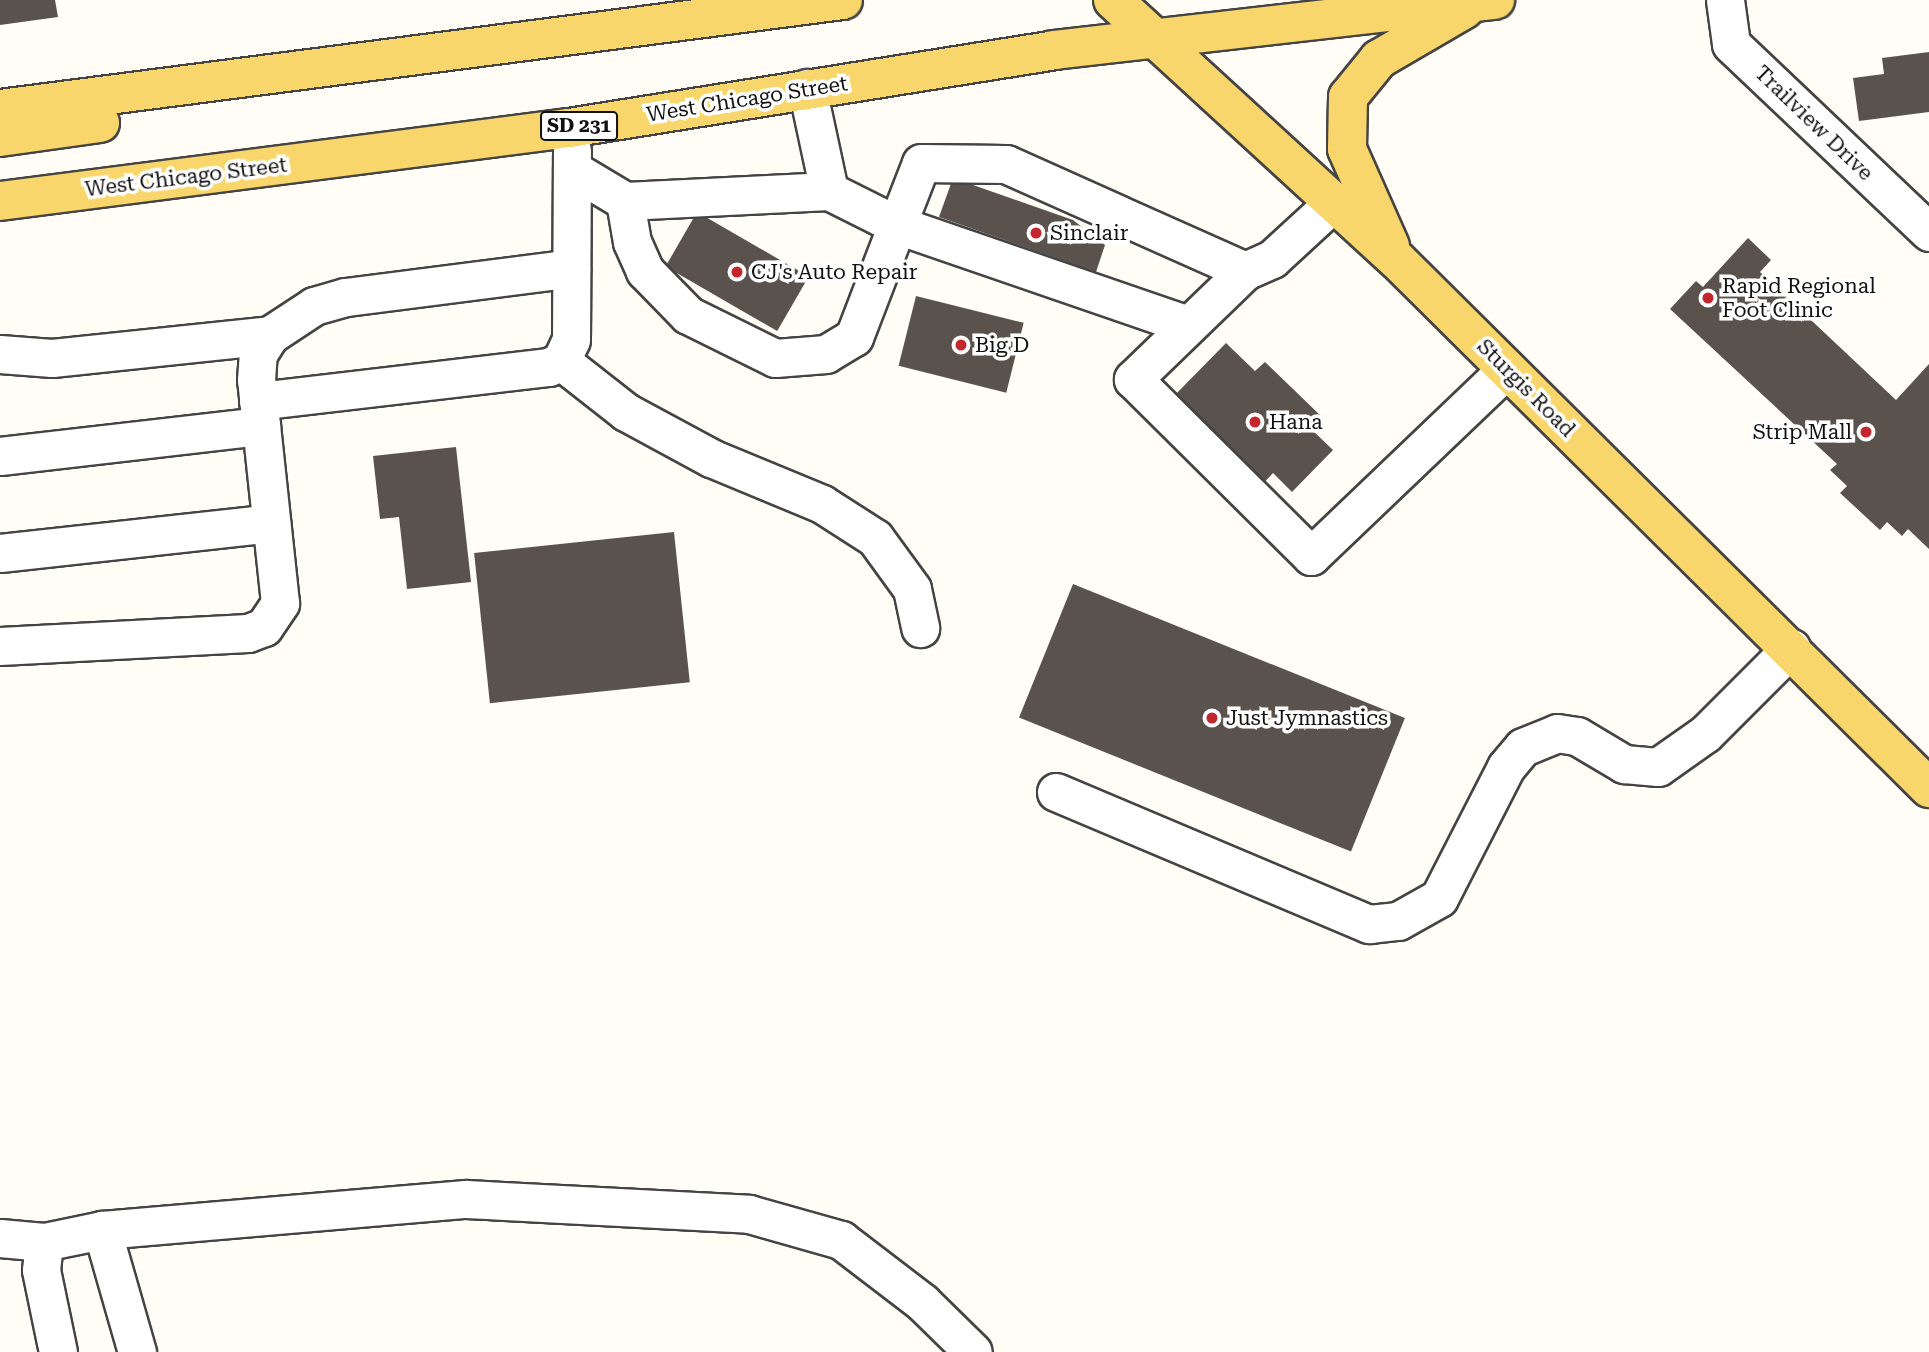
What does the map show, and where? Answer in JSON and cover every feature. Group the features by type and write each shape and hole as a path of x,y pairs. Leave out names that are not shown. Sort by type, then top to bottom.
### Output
{"main road":[{"path":"0,109 843,0"},
{"name":"Sturgis Road","path":"1113,0 1397,260 1791,648 1929,788"},
{"path":"1397,260 1347,149 1348,97 1379,59 1487,1"},
{"name":"West Chicago Street","path":"0,201 569,128 807,89 1156,38 1487,1"},
{"path":"0,137 144,117 277,75"}],"street":[{"name":"Trailview Drive","path":"1725,0 1731,44 1929,232"},
{"path":"807,89 829,191"},
{"path":"0,456 549,367 561,361 571,340 575,171 569,128"},
{"path":"625,201 632,242 645,271 688,315 775,358 826,354 854,337 921,163 1006,164 1245,271"},
{"path":"575,171 625,201 829,191 897,225 1188,326"},
{"path":"1334,202 1272,259 1245,271 1133,379 1311,556 1507,369"},
{"path":"0,646 234,634 264,627 280,603 259,414 258,354 270,335 314,306 346,297 571,268"},
{"path":"0,354 52,358 270,335"},
{"path":"561,361 626,412 711,458 822,504 875,538 912,589 920,628"},
{"path":"0,553 271,523"},
{"path":"1056,792 1368,924 1398,921 1439,898 1506,767 1522,747 1558,733 1577,736 1624,764 1658,767 1704,734 1791,648"},
{"path":"0,1238 44,1242 102,1230 466,1199 749,1214 841,1240 922,1302 973,1352"},
{"path":"102,1230 137,1352"},
{"path":"44,1242 41,1270 58,1352"}],"building":[{"path":"0,0 55,0 58,17 0,25"},
{"path":"1929,52 1929,112 1859,121 1853,78 1884,74 1882,58"},
{"name":"Sinclair","path":"953,178 1073,220 1105,245 1096,272 939,217"},
{"name":"CJ's Auto Repair","path":"697,212 809,276 777,331 666,267"},
{"name":"Strip Mall","path":"1748,238 1771,260 1760,272 1896,400 1929,364 1929,549 1908,529 1902,536 1887,522 1880,530 1840,493 1847,486 1830,470 1837,464 1670,309 1696,281 1703,287"},
{"name":"Big D","path":"916,296 1024,323 1006,393 899,366"},
{"name":"Hana","path":"1226,343 1255,371 1265,362 1321,416 1310,428 1333,450 1292,492 1273,473 1261,486 1171,399"},
{"path":"456,447 471,582 407,589 399,517 380,519 373,456"},
{"path":"674,532 690,682 490,703 474,553"},
{"name":"Just Jymnastics","path":"1073,584 1405,718 1351,852 1019,718"}],"place":[{"name":"Sinclair","path":"1036,233"},
{"name":"CJ's Auto Repair","path":"737,272"},
{"name":"Rapid Regional Foot Clinic","path":"1708,298"},
{"name":"Big D","path":"961,345"},
{"name":"Hana","path":"1255,422"},
{"name":"Strip Mall","path":"1866,432"},
{"name":"Just Jymnastics","path":"1212,718"}]}
